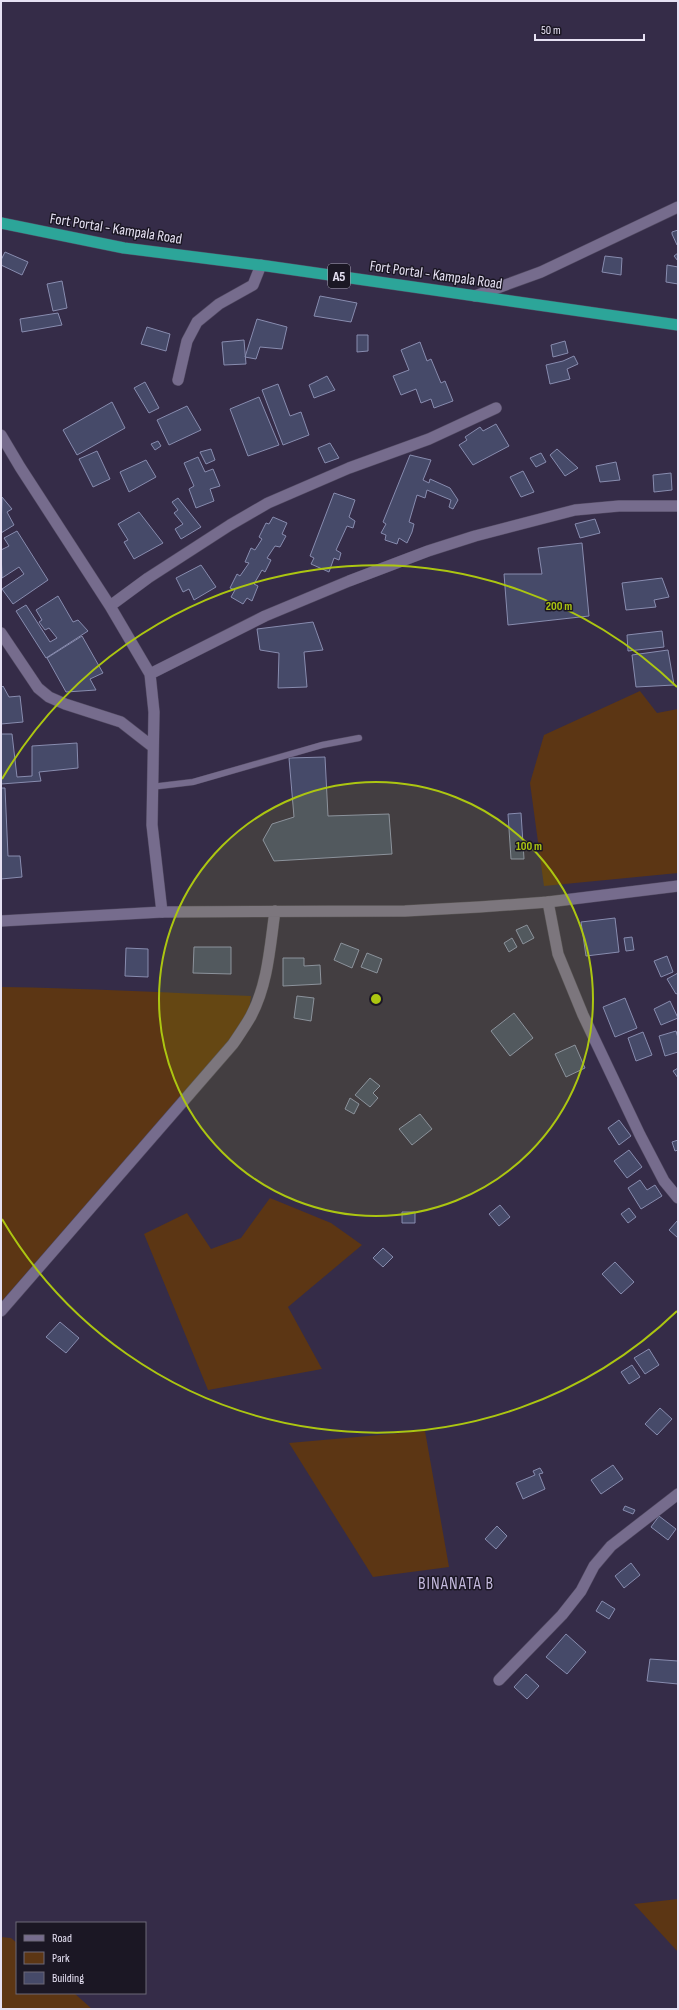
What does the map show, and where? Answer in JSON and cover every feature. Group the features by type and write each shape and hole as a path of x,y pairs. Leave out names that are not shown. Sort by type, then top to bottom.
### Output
{"highway":[{"name":"Fort Portal - Kampala Road","path":"1,223 124,248 261,265 678,324"}],"street":[{"path":"474,296 541,272 678,207"},
{"path":"178,380 187,341 196,322 214,307 253,285 261,265"},
{"path":"110,606 148,578 230,525 268,503 349,468 429,439 496,408"},
{"path":"1,435 110,606 150,674 154,712 151,787 152,825 162,912"},
{"path":"150,674 265,616 349,581 428,551 475,536 575,510 619,506 678,506"},
{"path":"1,633 38,688 49,697 65,704 121,722 153,747"},
{"path":"1,921 162,912 404,911 548,902 678,886"},
{"path":"548,902 558,954 583,1015 640,1135 664,1181 678,1198"},
{"path":"1,1311 233,1044 251,1015 261,989 268,962 274,911"},
{"path":"499,1680 562,1615 581,1591 594,1566 611,1546 678,1494"}],"lane":[{"path":"151,787 193,782 294,752 359,738"}],"green space":[{"path":"640,691 657,713 678,709 678,873 544,886 530,783 544,735"},
{"path":"1,987 95,989 251,996 248,1017 235,1035 1,1302"},
{"path":"270,1198 331,1223 362,1245 288,1307 322,1369 208,1390 144,1234 187,1213 211,1249 241,1238"},
{"path":"425,1431 449,1567 373,1577 289,1443"},
{"path":"678,1899 678,1952 634,1904"},
{"path":"1,1937 11,1938 16,1942 16,1994 75,1994 92,2009 1,2009"}],"building":[{"path":"678,230 678,245 677,245 672,232"},
{"path":"5,252 28,262 22,275 1,265 1,260"},
{"path":"678,253 678,261 674,256"},
{"path":"605,256 622,258 621,275 602,272"},
{"path":"667,265 678,267 678,284 666,282"},
{"path":"62,281 67,308 53,311 47,284"},
{"path":"320,296 357,303 351,322 314,316"},
{"path":"58,313 62,325 22,332 20,319"},
{"path":"257,319 287,327 282,349 260,347 256,359 245,357"},
{"path":"147,327 170,334 166,351 141,344"},
{"path":"357,335 368,335 368,351 357,352"},
{"path":"244,340 246,364 224,365 222,342"},
{"path":"565,341 568,353 553,357 551,345"},
{"path":"420,342 427,361 431,359 441,383 445,381 453,401 434,408 431,399 421,403 416,389 401,395 393,376 409,370 401,350"},
{"path":"574,356 578,364 567,369 570,379 550,384 546,365 563,361"},
{"path":"327,376 335,390 314,398 309,385"},
{"path":"145,382 159,408 149,413 134,388"},
{"path":"278,384 290,416 301,412 309,435 283,445 262,390"},
{"path":"259,397 279,445 248,456 230,409"},
{"path":"112,402 125,428 77,455 63,430"},
{"path":"187,406 201,430 169,445 157,420"},
{"path":"496,424 509,446 473,465 459,445 467,440 465,437 480,427 483,431"},
{"path":"158,441 161,446 155,450 151,444"},
{"path":"330,443 339,458 325,463 318,448"},
{"path":"211,449 215,460 206,464 200,452"},
{"path":"557,449 578,468 565,476 550,455"},
{"path":"97,451 110,479 93,487 79,459"},
{"path":"541,453 546,462 536,467 530,458"},
{"path":"410,455 431,460 423,480 429,483 430,479 450,488 458,500 453,509 449,507 451,500 427,490 425,498 417,495 409,522 414,524 412,532 407,543 399,538 397,544 385,540 386,535 381,533 386,524 383,522"},
{"path":"198,457 205,472 213,469 220,486 210,489 214,501 196,508 189,489 194,486 184,463"},
{"path":"146,460 156,477 129,492 120,472"},
{"path":"616,462 620,480 600,482 596,466"},
{"path":"523,471 534,492 521,497 510,477"},
{"path":"671,473 672,490 654,492 653,475"},
{"path":"334,493 355,500 349,517 355,521 353,528 347,526 336,550 341,553 339,560 334,558 329,572 311,564 314,558 310,556"},
{"path":"2,497 12,509 7,512 14,525 1,533"},
{"path":"178,498 201,527 181,539 175,529 183,524 174,513 178,510 172,502"},
{"path":"139,512 163,543 134,559 124,542 128,540 118,524"},
{"path":"273,517 287,523 282,534 286,536 280,547 275,546 267,558 271,560 265,572 262,570 254,584 258,586 252,601 247,598 243,604 231,597 235,590 230,588 237,574 240,576 249,563 245,562 251,548 255,550 262,539 259,537 266,523 269,524"},
{"path":"595,519 600,533 580,538 575,524"},
{"path":"17,531 48,580 13,604 2,589 24,574 19,567 2,578 1,550 9,546 4,538"},
{"path":"582,543 589,616 508,625 504,574 542,574 538,548"},
{"path":"201,565 216,587 194,600 189,589 183,592 176,578"},
{"path":"662,578 669,597 654,600 656,607 626,610 622,583"},
{"path":"58,596 73,622 78,620 88,631 46,658 16,611 26,605 50,642 57,638 49,628 45,630 39,622 42,620 36,610"},
{"path":"313,622 323,650 304,652 307,687 278,688 279,653 260,650 257,629"},
{"path":"662,631 664,647 628,651 627,635"},
{"path":"82,636 103,673 90,679 96,690 66,692 47,658"},
{"path":"668,650 674,685 636,687 632,655"},
{"path":"3,686 9,697 20,696 23,722 1,724 1,688"},
{"path":"1,734 12,734 17,777 32,776 32,746 77,743 78,768 39,772 41,781 1,784"},
{"path":"325,757 328,816 389,814 392,854 274,861 263,840 272,824 294,817 289,758"},
{"path":"1,788 5,788 8,856 20,856 22,877 1,879"},
{"path":"521,813 524,859 511,859 508,814"},
{"path":"615,918 619,952 586,956 581,922"},
{"path":"527,925 534,938 523,944 516,930"},
{"path":"632,937 634,950 626,951 624,938"},
{"path":"512,938 517,947 509,952 504,943"},
{"path":"341,943 359,950 352,968 334,960"},
{"path":"194,947 231,947 231,974 193,973"},
{"path":"126,948 148,949 148,977 125,976"},
{"path":"367,953 382,959 377,973 361,967"},
{"path":"667,956 673,972 661,977 654,961"},
{"path":"283,958 304,958 304,966 320,965 321,984 283,986"},
{"path":"678,973 678,993 676,994 667,979"},
{"path":"297,996 314,998 311,1021 294,1018"},
{"path":"625,998 637,1028 615,1037 603,1007"},
{"path":"670,1001 678,1018 661,1025 654,1009"},
{"path":"514,1013 533,1038 510,1056 491,1031"},
{"path":"676,1031 678,1038 678,1052 665,1056 659,1036"},
{"path":"643,1032 652,1055 636,1061 628,1038"},
{"path":"575,1045 585,1068 566,1077 555,1054"},
{"path":"678,1068 678,1078 673,1071"},
{"path":"370,1078 380,1086 373,1093 378,1098 370,1107 355,1095"},
{"path":"350,1098 359,1104 354,1114 345,1109"},
{"path":"420,1114 432,1129 412,1145 399,1129"},
{"path":"619,1120 631,1136 619,1145 608,1128"},
{"path":"678,1140 678,1150 675,1151 672,1142"},
{"path":"629,1150 642,1167 627,1178 614,1161"},
{"path":"640,1180 647,1190 655,1185 662,1196 641,1209 628,1188"},
{"path":"500,1205 510,1217 499,1226 489,1214"},
{"path":"629,1208 636,1217 628,1223 621,1214"},
{"path":"402,1212 415,1212 415,1223 402,1223"},
{"path":"678,1220 678,1238 669,1230"},
{"path":"383,1248 393,1257 383,1267 373,1258"},
{"path":"615,1262 634,1282 621,1294 602,1274"},
{"path":"60,1322 79,1338 66,1353 46,1337"},
{"path":"649,1349 659,1365 645,1374 634,1358"},
{"path":"632,1365 640,1377 629,1384 621,1372"},
{"path":"660,1408 672,1419 657,1435 645,1424"},
{"path":"613,1465 623,1479 601,1494 591,1480"},
{"path":"540,1468 543,1473 539,1474 545,1489 523,1499 516,1483 535,1475 533,1471"},
{"path":"625,1506 635,1510 633,1514 623,1510"},
{"path":"659,1516 676,1529 668,1540 651,1527"},
{"path":"497,1526 507,1536 496,1549 485,1539"},
{"path":"631,1563 640,1575 624,1588 615,1576"},
{"path":"602,1601 615,1609 609,1619 596,1611"},
{"path":"566,1634 586,1652 567,1674 546,1657"},
{"path":"650,1659 678,1661 678,1684 647,1681"},
{"path":"526,1674 539,1686 527,1699 514,1687"}],"district":[{"name":"BINANATA B","path":"456,1584"}]}
